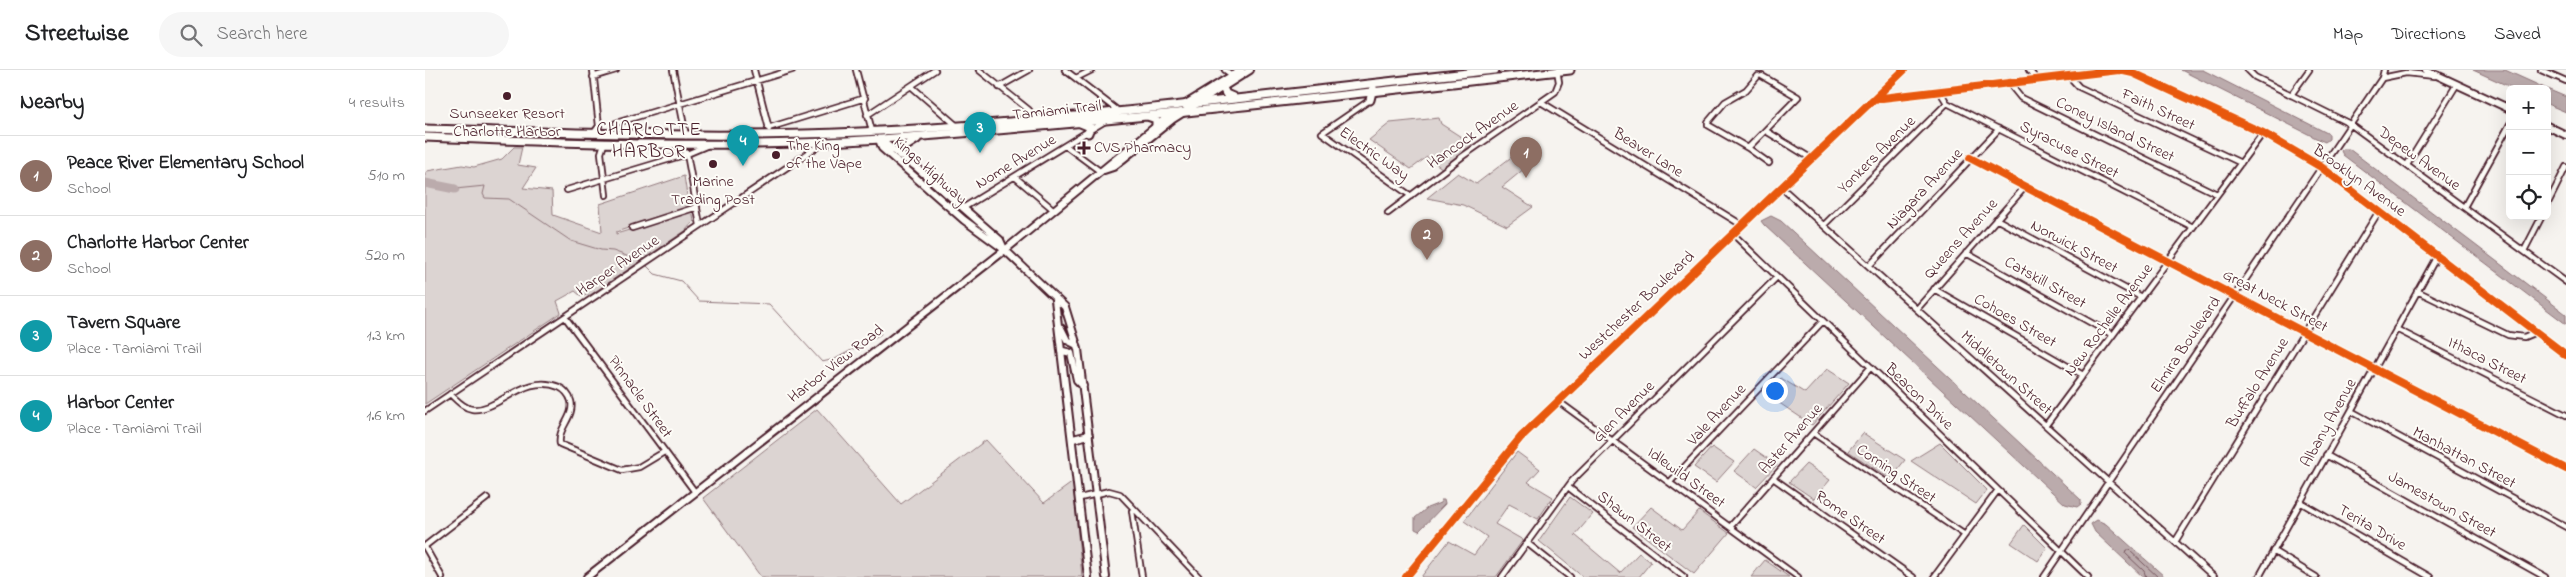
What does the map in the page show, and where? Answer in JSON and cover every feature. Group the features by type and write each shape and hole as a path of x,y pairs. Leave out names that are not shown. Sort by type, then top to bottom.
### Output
{"main road":[{"name":"Harbor View Road","path":"587,577 1005,250 1156,125 1173,112 1241,70"},
{"name":"Harbor View Road","path":"1101,172 1113,166 1184,111 1250,70"},
{"name":"Tamiami Trail","path":"425,129 629,136 872,132 1033,119 1495,70"},
{"name":"Tamiami Trail","path":"425,137 678,145 879,139 1077,123 1571,70"},
{"path":"2426,70 2506,107"},
{"path":"1370,100 1371,91 1375,87 1390,81"},
{"path":"1346,94 1364,84"},
{"path":"1223,88 1226,94 1234,97"},
{"path":"1370,100 1385,90"},
{"path":"1145,115 1156,119 1156,125"},
{"path":"1008,129 1033,119"},
{"path":"1077,123 1090,127 1088,133"},
{"path":"2551,128 2566,135"},
{"path":"425,133 435,129"},
{"path":"441,138 469,130"},
{"path":"872,132 879,139"},
{"path":"531,141 546,138 583,139 592,135"},
{"path":"604,144 629,136"},
{"path":"900,155 908,144 922,136"},
{"name":"Kings Highway","path":"879,139 925,174 1000,240 1005,250"},
{"name":"Kings Highway","path":"879,139 882,148 964,220 1005,250 1055,300 1065,307 1077,345 1106,577"},
{"path":"917,179 925,174"},
{"path":"1055,300 1055,311 1060,327 1063,351 1088,577"},
{"path":"1060,327 1065,331 1067,340 1077,345"},
{"path":"1063,351 1071,354 1077,380 1083,386"},
{"path":"1073,439 1089,435"}],"street":[{"path":"592,135 599,126 593,70"},
{"path":"593,76 616,70"},
{"path":"673,70 685,136"},
{"path":"754,70 770,135"},
{"path":"616,122 792,70"},
{"path":"857,70 872,132"},
{"path":"923,70 926,76"},
{"path":"867,115 935,70"},
{"path":"979,70 1029,110 1033,119"},
{"path":"999,87 1029,70"},
{"path":"1065,70 1117,110"},
{"path":"1076,78 1092,70"},
{"path":"1225,70 1232,75"},
{"name":"Westchester Boulevard","path":"1406,577 1521,437 1904,70"},
{"path":"2029,70 2036,79"},
{"name":"Depew Avenue","path":"2248,70 2255,77 2350,124 2566,282"},
{"path":"2291,95 2309,70"},
{"name":"Elmira Boulevard","path":"2044,577 2382,78 2384,70"},
{"path":"2541,70 2566,81"},
{"name":"Hancock Avenue","path":"1388,213 1557,89 1559,82 1557,71"},
{"name":"Brooklyn Avenue","path":"1874,99 2008,82 2126,71 2263,133 2321,167 2566,355"},
{"path":"2382,78 2406,73 2443,78"},
{"path":"1748,148 1798,98 1798,95 1759,74 1746,90 1725,102 1708,125 1748,148 1769,163"},
{"name":"Faith Street","path":"2069,76 2079,86 2241,163"},
{"name":"Coney Island Street","path":"2008,82 2021,98 2217,194"},
{"path":"2407,166 2457,84"},
{"path":"911,86 957,126"},
{"path":"1939,90 1947,103"},
{"path":"768,128 865,98"},
{"name":"Electric Way","path":"1370,100 1322,133 1411,196"},
{"name":"Beaver Lane","path":"1541,102 1742,225"},
{"name":"Syracuse Street","path":"1947,103 2193,227"},
{"name":"Yonkers Avenue","path":"1824,225 1947,103"},
{"name":"Nome Avenue","path":"963,208 1088,133 1106,120"},
{"name":"Niagara Avenue","path":"1869,266 1999,129"},
{"path":"2464,207 2507,130"},
{"path":"1766,131 1812,158"},
{"name":"New Rochelle Avenue","path":"2046,426 2263,133"},
{"name":"Harper Avenue","path":"425,411 825,142"},
{"path":"604,144 601,152 605,195"},
{"path":"678,145 687,154 700,225"},
{"path":"567,190 687,154 709,145"},
{"path":"1066,146 1101,172"},
{"name":"Great Neck Street","path":"1971,158 2566,469"},
{"path":"2551,197 2566,167"},
{"path":"1015,177 1054,210"},
{"name":"Queens Avenue","path":"1917,309 2025,187"},
{"name":"Middletown Street","path":"1782,188 2214,577"},
{"path":"632,228 697,207"},
{"name":"Buffalo Avenue","path":"2175,542 2379,211"},
{"name":"Norwick Street","path":"1996,219 2141,297"},
{"path":"2524,251 2540,220"},
{"name":"Beacon Drive","path":"1733,234 2088,577"},
{"name":"Catskill Street","path":"1966,253 2113,335"},
{"name":"Albany Avenue","path":"2259,577 2437,256"},
{"name":"Glen Avenue","path":"1502,577 1568,487 1777,277"},
{"name":"Cohoes Street","path":"1934,289 2083,375"},
{"path":"2417,291 2508,335 2524,337 2536,332"},
{"name":"Pinnacle Street","path":"565,316 695,492"},
{"name":"Vale Avenue","path":"1670,482 1823,321"},
{"name":"Ithaca Street","path":"2396,329 2566,414"},
{"name":"Aster Avenue","path":"1730,527 1871,367"},
{"path":"450,394 467,408 479,409 526,387 555,386 569,394 572,404 571,415 560,434 560,444 622,470 639,467 664,452"},
{"name":"Idlewild Street","path":"1558,400 1798,577"},
{"name":"Manhattan Street","path":"2351,410 2566,527"},
{"name":"Corning Street","path":"1813,433 1965,535"},
{"name":"Jamestown Street","path":"2326,455 2545,577"},
{"name":"Rome Street","path":"1773,478 1913,577"},
{"name":"Shawn Street","path":"1568,487 1684,577"},
{"path":"1934,577 1998,490"},
{"path":"1080,498 1115,492 1124,498 1132,510 1199,577"},
{"path":"442,577 425,547 487,498"},
{"name":"Terita Drive","path":"2300,502 2430,577"},
{"path":"1132,510 1141,577"},
{"path":"1527,542 1570,577"},
{"path":"2273,551 2316,577"}],"shaded area":[{"path":"1439,118 1441,124 1472,144 1443,169 1427,157 1411,169 1369,140 1390,123"},
{"path":"514,147 522,147 518,165 536,168 523,188 552,191 553,215 602,232 600,204 684,176 689,208 616,232 616,234 692,211 694,221 685,231 590,295 581,296 575,291 557,301 561,313 425,404 425,174 427,171 462,165 474,167 502,159"},
{"path":"1514,155 1530,164 1502,187 1533,207 1507,226 1463,205 1427,198 1458,173 1476,184"},
{"path":"1827,369 1849,383 1812,425 1766,394 1781,378 1805,393"},
{"path":"817,409 901,504 986,440 1044,503 1073,482 1082,577 761,577 703,498"},
{"path":"1863,433 1905,460 1890,479 1848,451"},
{"path":"1940,443 1987,490 1976,504 1911,461"},
{"path":"1712,447 1734,462 1716,482 1694,467"},
{"path":"1754,449 1777,465 1756,487 1734,471"},
{"path":"1517,452 1540,469 1528,482 1553,497 1538,519 1509,504 1495,524 1523,540 1496,577 1421,577 1449,541 1474,555 1487,537 1464,521"},
{"path":"1806,464 1830,480 1814,499 1789,482"},
{"path":"1570,497 1593,514 1575,535 1620,573 1639,553 1651,562 1639,577 1583,577 1539,541"},
{"path":"1651,507 1682,530 1699,511 1729,533 1694,574 1632,527"},
{"path":"2024,525 2047,548 2038,561 2011,543"},
{"path":"1765,560 1789,577 1751,577"}],"water":[{"path":"2181,70 2203,70 2329,134 2329,139 2325,142 2318,139"},
{"path":"2473,70 2505,70 2538,85 2506,85"},
{"path":"2551,91 2566,97 2566,112 2551,106"},
{"path":"2349,149 2566,314 2566,324 2343,155 2341,151"},
{"path":"1771,216 1781,221 1806,244 2081,500 2081,504 2077,507 2065,504 1764,225 1761,221"},
{"path":"1441,500 1444,500 1445,504 1419,531 1415,529 1415,518 1427,508 1440,503"},
{"path":"2097,520 2106,524 2165,577 2143,577 2095,532 2091,524"}],"waterway":[{"path":"425,183 455,189"},
{"path":"455,189 485,186 483,194 485,198 509,199 571,241 601,250 613,251 643,262"},
{"path":"646,265 655,274 681,281 699,301 769,304 822,362 835,359 881,334"}],"cycle path":[{"path":"1406,577 1521,437 1904,70"},
{"path":"1874,99 2119,70 2133,73 2263,133 2321,167 2566,355"},
{"path":"1970,158 2566,469"}],"place":[{"name":"Sunseeker Resort Charlotte Harbor","path":"507,96"},
{"name":"CVS Pharmacy","path":"1084,148"},
{"name":"Tavern Square","path":"980,153"},
{"name":"The King of the Vape","path":"776,155"},
{"name":"Marine Trading Post","path":"713,164"},
{"name":"Harbor Center","path":"743,166"},
{"name":"Peace River Elementary School","path":"1526,178"},
{"name":"Charlotte Harbor Center","path":"1427,260"}],"district":[{"name":"CHARLOTTE HARBOR","path":"649,141"}]}
